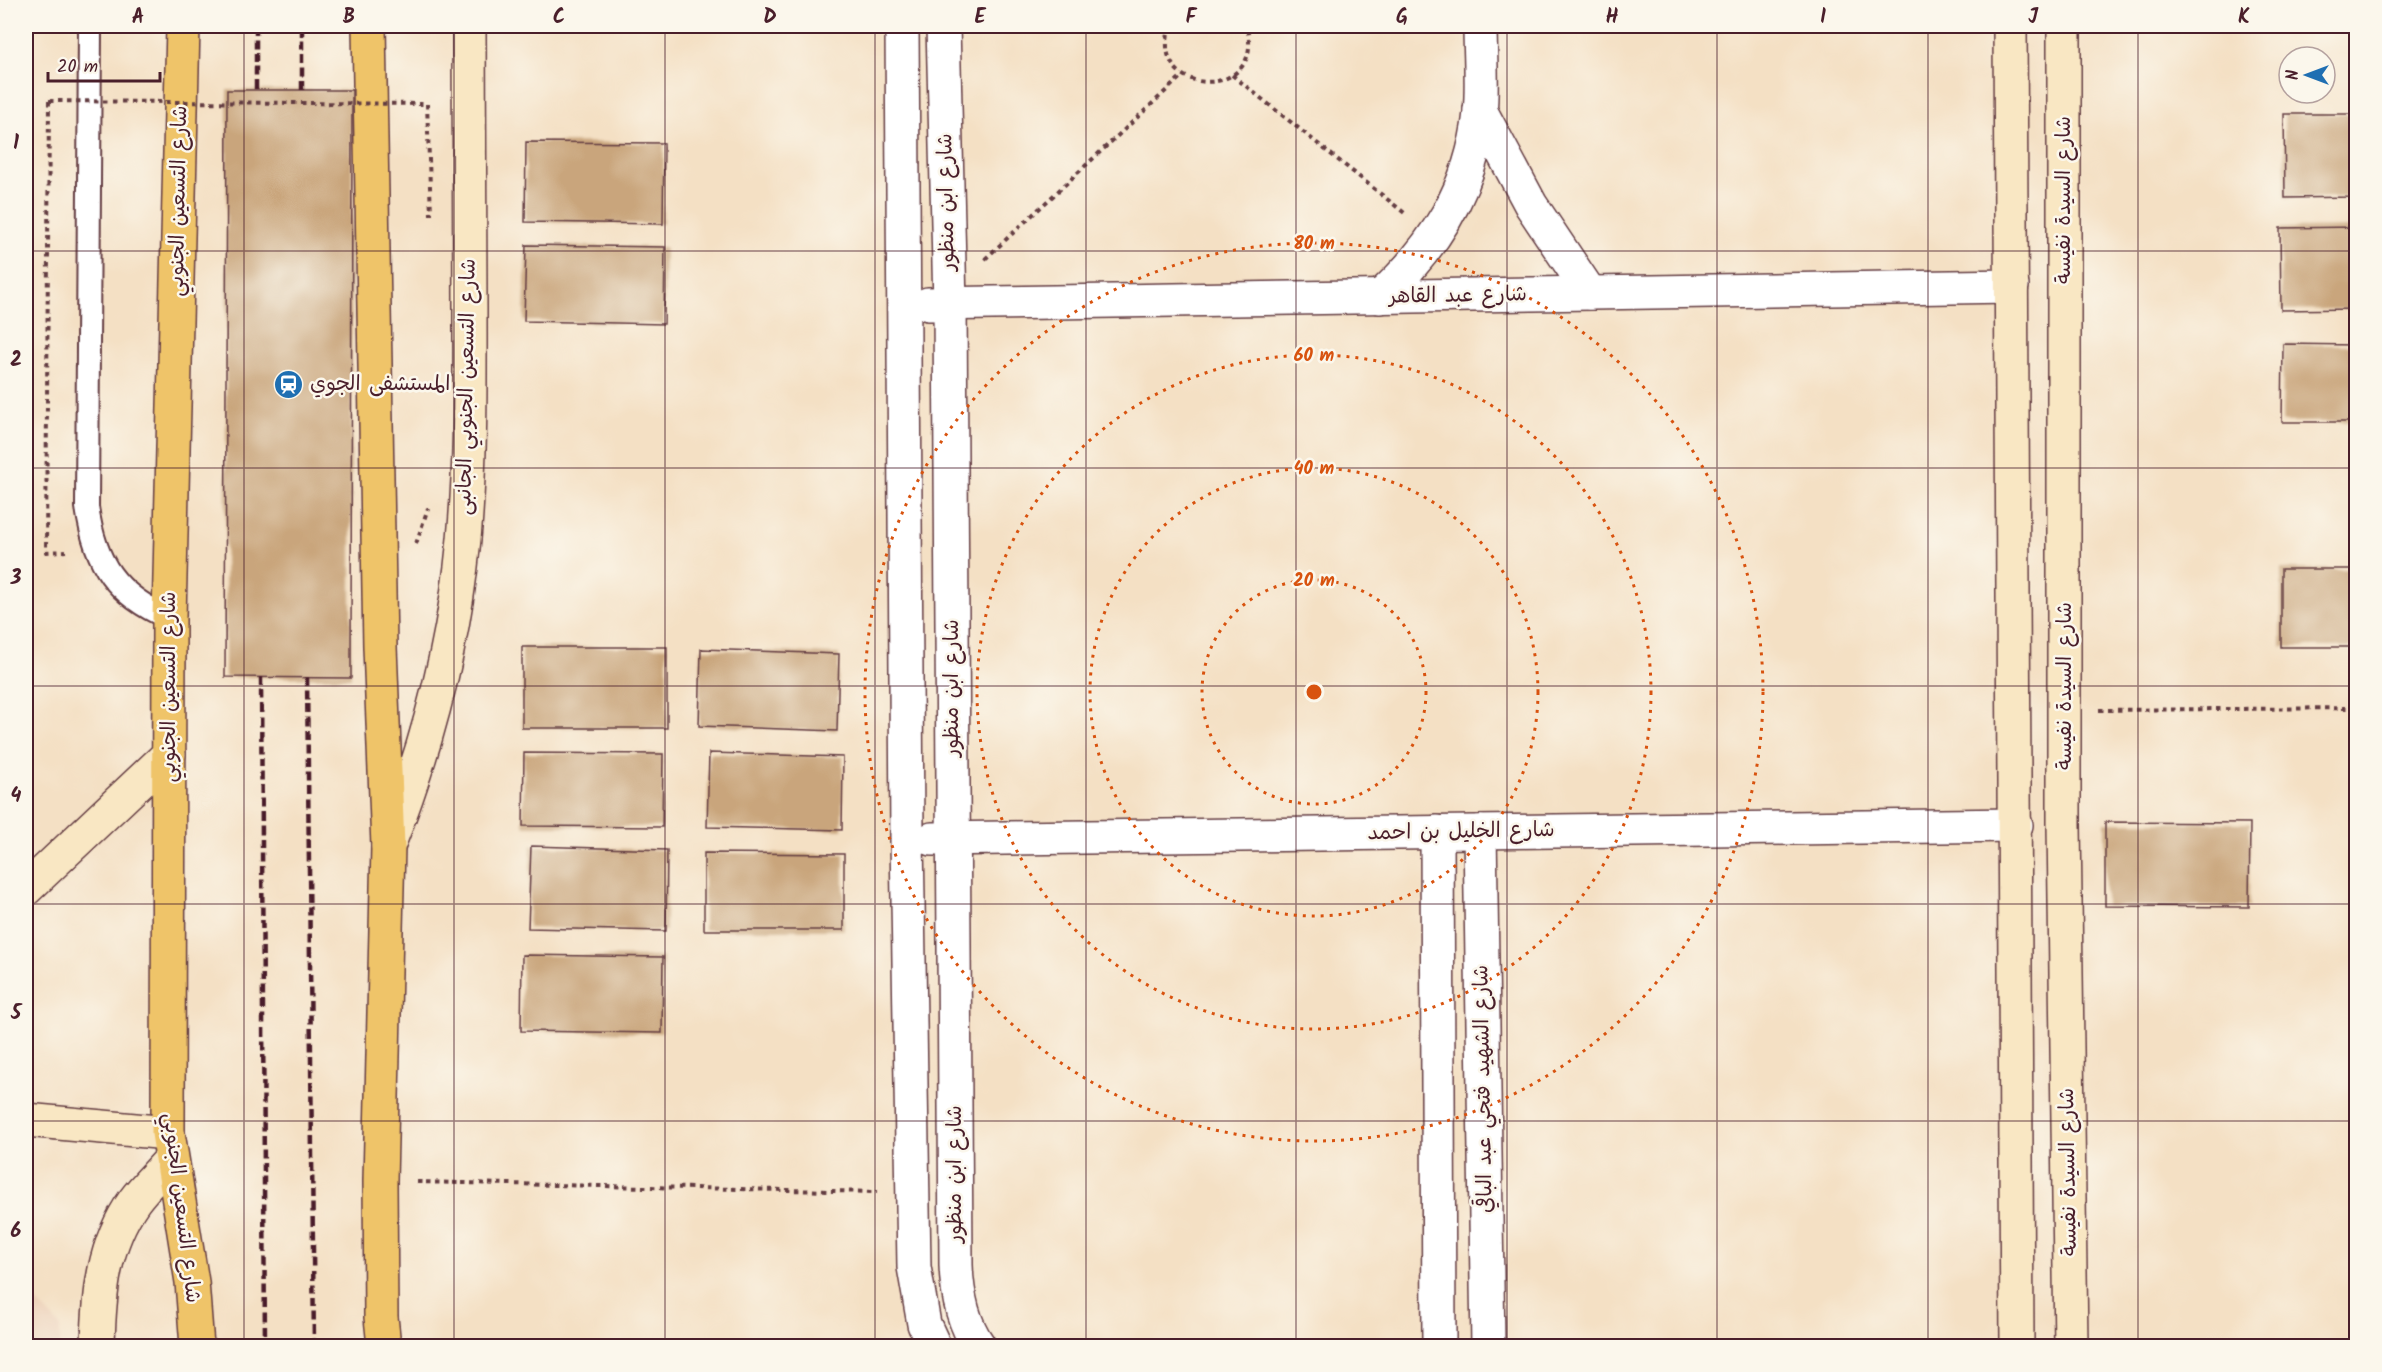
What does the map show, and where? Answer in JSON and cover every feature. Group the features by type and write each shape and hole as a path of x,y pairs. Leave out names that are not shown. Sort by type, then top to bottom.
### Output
{"highway":[{"name":"شارع التسعين الجنوبي","path":"183,26 169,618 170,1146 192,1282 197,1347"},
{"path":"369,26 380,647 388,846 380,1181 382,1332"}],"street":[{"name":"شارع التسعين الجنوبي الجانبى","path":"388,846 414,780 435,701 452,621 464,541 470,457 469,26"},
{"name":"شارع ابن منظور","path":"902,26 907,839 914,1268 917,1296 924,1324 934,1347"},
{"name":"شارع ابن منظور","path":"943,26 950,298 957,1291 963,1317 980,1347"},
{"path":"1380,297 1419,259 1435,238 1466,177 1475,144 1480,110 1480,26"},
{"path":"2010,26 2017,1347"},
{"name":"شارع السيدة نفيسة","path":"2064,26 2065,711 2071,1347"},
{"path":"1480,110 1531,205 1590,293"},
{"name":"شارع عبد القاهر","path":"905,305 950,298 1380,297 2012,286"},
{"path":"26,889 169,754"},
{"name":"شارع الخليل بن احمد","path":"907,839 2016,825"},
{"path":"1437,832 1439,1347"},
{"name":"شارع الشهيد فتحي عبد الباقي","path":"1480,832 1488,1347"},
{"path":"26,1120 170,1146 122,1222 108,1253 101,1281 98,1347"},
{"path":"382,1332 396,1347"}],"lane":[{"path":"90,26 87,507 95,549 105,568 132,599 169,618"}],"path":[{"path":"1170,26 1167,48 1170,58 1183,75 1202,83 1213,83 1232,75 1246,57 1249,45 1246,26"},
{"path":"950,298 1183,75"},
{"path":"1232,75 1435,238"},
{"path":"95,549 46,552 49,101 427,104"},
{"path":"2065,711 2356,708"},
{"path":"380,1181 914,1192"}],"shaded area":[{"path":"26,1290 60,1326 60,1346 26,1346"}],"building":[{"name":"المستشفى الجوي","path":"227,90 352,90 351,678 225,677"},
{"path":"2284,114 2356,114 2356,197 2285,198"},
{"path":"526,142 664,143 663,224 525,222"},
{"path":"2356,227 2356,309 2281,310 2280,228"},
{"path":"526,245 665,247 664,324 524,321"},
{"path":"2283,344 2356,345 2356,422 2282,422"},
{"path":"2281,569 2356,569 2356,647 2281,647"},
{"path":"522,647 667,647 667,728 522,728"},
{"path":"701,649 839,654 837,731 699,726"},
{"path":"524,753 663,754 662,827 523,826"},
{"path":"709,753 843,757 842,830 707,827"},
{"path":"2105,822 2250,823 2249,907 2105,906"},
{"path":"531,846 667,850 666,931 528,928"},
{"path":"704,853 844,854 844,930 704,930"},
{"path":"522,955 663,957 662,1033 521,1031"}],"railway":[{"path":"256,26 256,90"},
{"path":"302,26 302,90"},
{"path":"261,677 265,1346"},
{"path":"307,677 314,1346"}],"place":[{"name":"المستشفى الجوي","path":"289,384"}]}
